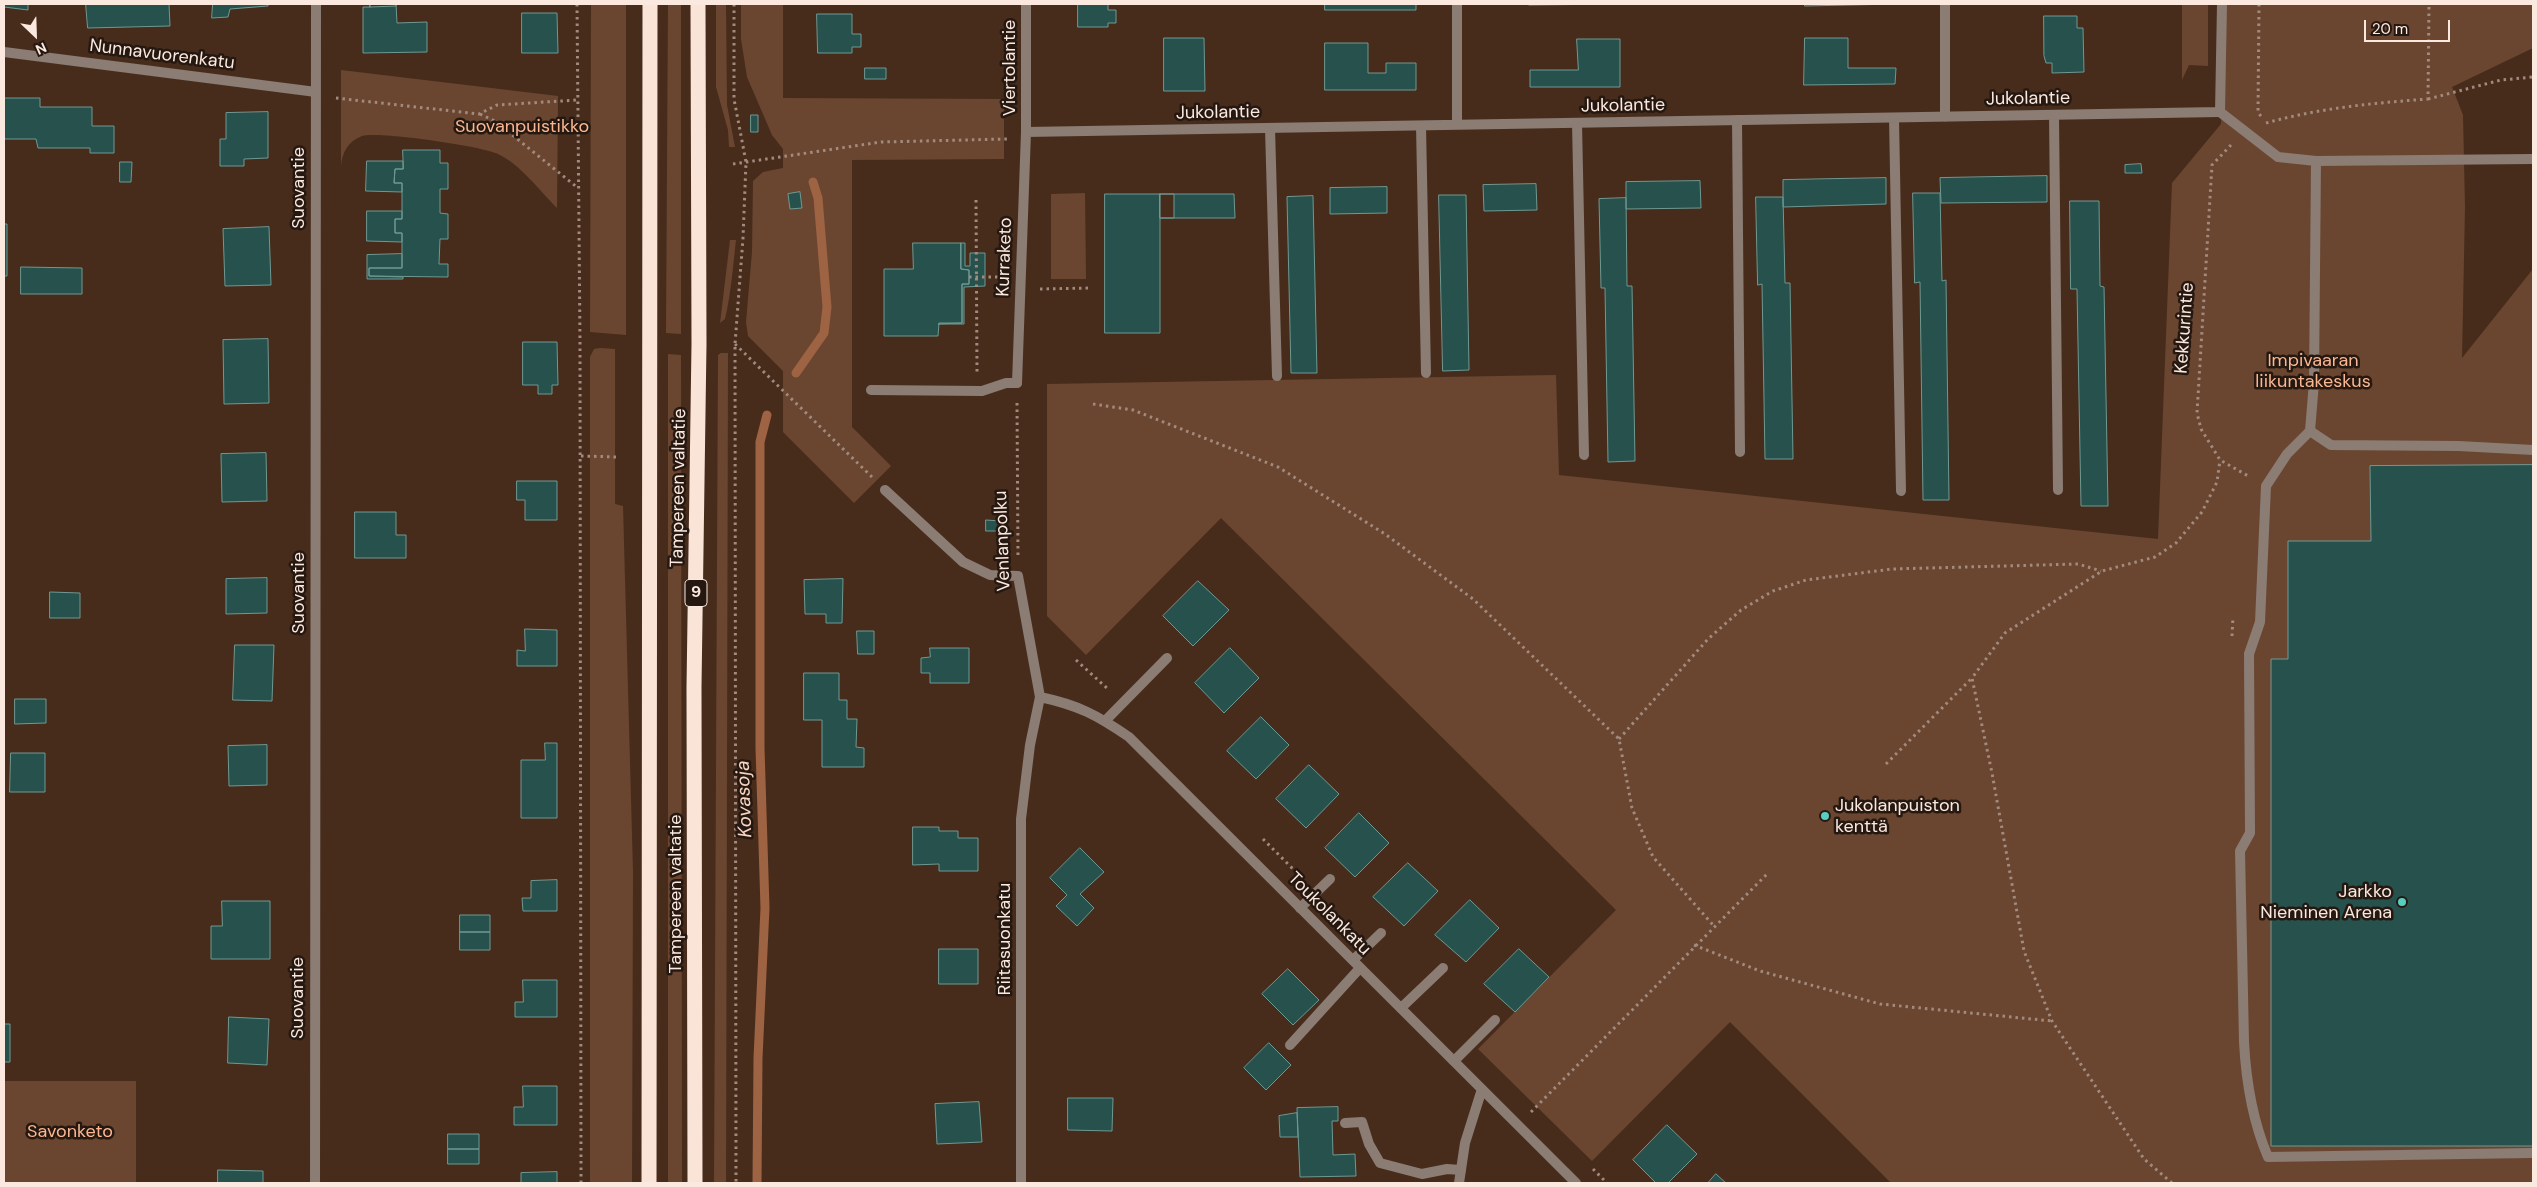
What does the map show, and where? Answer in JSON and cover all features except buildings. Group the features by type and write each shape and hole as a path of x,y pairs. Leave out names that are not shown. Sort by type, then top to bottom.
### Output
{"highway":[{"name":"Tampereen valtatie","path":"649,1183 650,4"},
{"name":"Tampereen valtatie","path":"696,1183 694,687 699,344 698,4"}],"street":[{"name":"Suovantie","path":"314,1183 316,4"},
{"name":"Viertolantie","path":"1026,4 1026,132"},
{"path":"1457,4 1457,125"},
{"path":"1945,116 1946,4"},
{"path":"2222,4 2220,112 2278,157 2316,161 2533,159"},
{"name":"Nunnavuorenkatu","path":"4,52 316,92"},
{"name":"Jukolantie","path":"1026,132 2220,112"},
{"path":"2054,115 2058,490"},
{"path":"1894,118 1901,491"},
{"path":"1737,120 1740,452"},
{"path":"1577,123 1584,455"},
{"path":"1421,126 1426,373"},
{"path":"1270,128 1277,376"},
{"name":"Kurraketo","path":"1017,383 1026,132"},
{"path":"2316,161 2314,382 2310,431 2288,454 2266,486 2260,622 2249,654 2250,833 2240,851 2245,1065 2261,1141 2268,1157 2531,1153"},
{"path":"871,390 977,390 1017,383"},
{"path":"2310,431 2331,445 2459,446 2533,450"},
{"path":"885,490 963,562 990,574 1018,576"},
{"name":"Venlanpolku","path":"1018,576 1040,697"},
{"path":"1106,721 1167,658"},
{"name":"Toukolankatu","path":"1040,697 1068,703 1106,721 1129,737 1576,1183"},
{"name":"Riitasuonkatu","path":"1021,1183 1021,819 1030,745 1040,697"},
{"path":"1300,908 1330,880"},
{"path":"1290,1045 1381,932"},
{"path":"1401,1008 1443,968"},
{"path":"1454,1060 1494,1020"},
{"path":"1459,1183 1465,1143 1482,1089"},
{"path":"1345,1123 1362,1122 1369,1144 1380,1163 1422,1174 1447,1169 1460,1170"}],"path":[{"path":"577,4 581,456 581,1183"},
{"path":"734,4 734,99 746,162 743,238 734,344 736,1183"},
{"path":"2259,4 2258,112 2266,122"},
{"path":"2428,99 2429,4"},
{"name":"Kekkurintie","path":"2266,486 2220,460 2201,429 2197,403 2212,165 2229,147 2248,132 2266,122 2317,110 2428,99 2501,80 2533,77"},
{"path":"316,92 334,98 479,114 495,121 578,188"},
{"path":"479,114 497,105 577,100"},
{"path":"733,164 881,142 1007,140 1026,132"},
{"path":"976,200 977,390"},
{"path":"969,277 1021,276"},
{"path":"1021,290 1092,288"},
{"path":"734,344 885,490"},
{"name":"Venlanpolku","path":"1017,383 1018,576"},
{"path":"1092,404 1133,410 1278,467 1385,534 1473,599 1619,739 1632,808 1653,857 1714,925"},
{"path":"581,456 618,456"},
{"path":"1886,764 1972,678 2005,633 2102,571 2155,557 2176,543 2202,512 2217,482 2220,460"},
{"path":"1619,739 1708,639 1741,610 1773,591 1806,580 1892,569 2078,564 2102,571"},
{"path":"1972,678 1992,773 2024,951 2052,1021 2144,1159 2172,1183"},
{"path":"1518,1125 1694,945 1768,873"},
{"path":"1694,945 1760,970 1880,1004 2052,1021"}],"green space":[{"path":"591,4 626,4 626,335 590,332"},
{"path":"668,4 681,4 681,334 666,333"},
{"path":"716,4 726,4 727,105 735,147 729,147 728,130 716,87"},
{"path":"741,4 783,4 783,98 1004,99 1004,159 852,160 852,427 891,466 854,503 783,432 783,371 748,336 746,322 752,252 753,181 763,172 783,168 783,149 772,135 747,77 741,39"},
{"path":"2182,4 2208,4 2208,66 2189,65 2182,80"},
{"name":"Impivaaran liikuntakeskus","path":"2226,4 2533,4 2533,48 2452,87 2463,115 2465,207 2462,358 2533,269 2533,1183 1891,1183 1730,1022 1592,1161 1478,1049 1616,910 1221,518 1086,655 1047,616 1047,384 1556,375 1559,475 2158,539 2172,183 2221,124"},
{"name":"Suovanpuistikko","path":"341,70 558,96 557,208 522,171 506,159 498,154 472,147 407,137 362,136 349,144 341,166"},
{"path":"1085,193 1086,279 1051,279 1051,194"},
{"path":"730,240 736,240 732,280 725,319 720,323"},
{"path":"594,349 615,349 615,504 623,506 633,872 632,1183 590,1183 590,357"},
{"path":"728,353 726,1183 714,1183 718,355"},
{"path":"668,354 681,355 682,1183 668,1183"},
{"name":"Savonketo","path":"4,1081 136,1081 136,1183 4,1183"}],"waterway":[{"path":"796,373 824,333 827,307 818,198 813,182"},
{"name":"Kovasoja","path":"757,1183 758,1058 765,908 760,748 760,442 767,415"}],"place":[{"name":"Jukolanpuiston kenttä","path":"1825,816"},
{"name":"Jarkko Nieminen Arena","path":"2402,902"}]}
